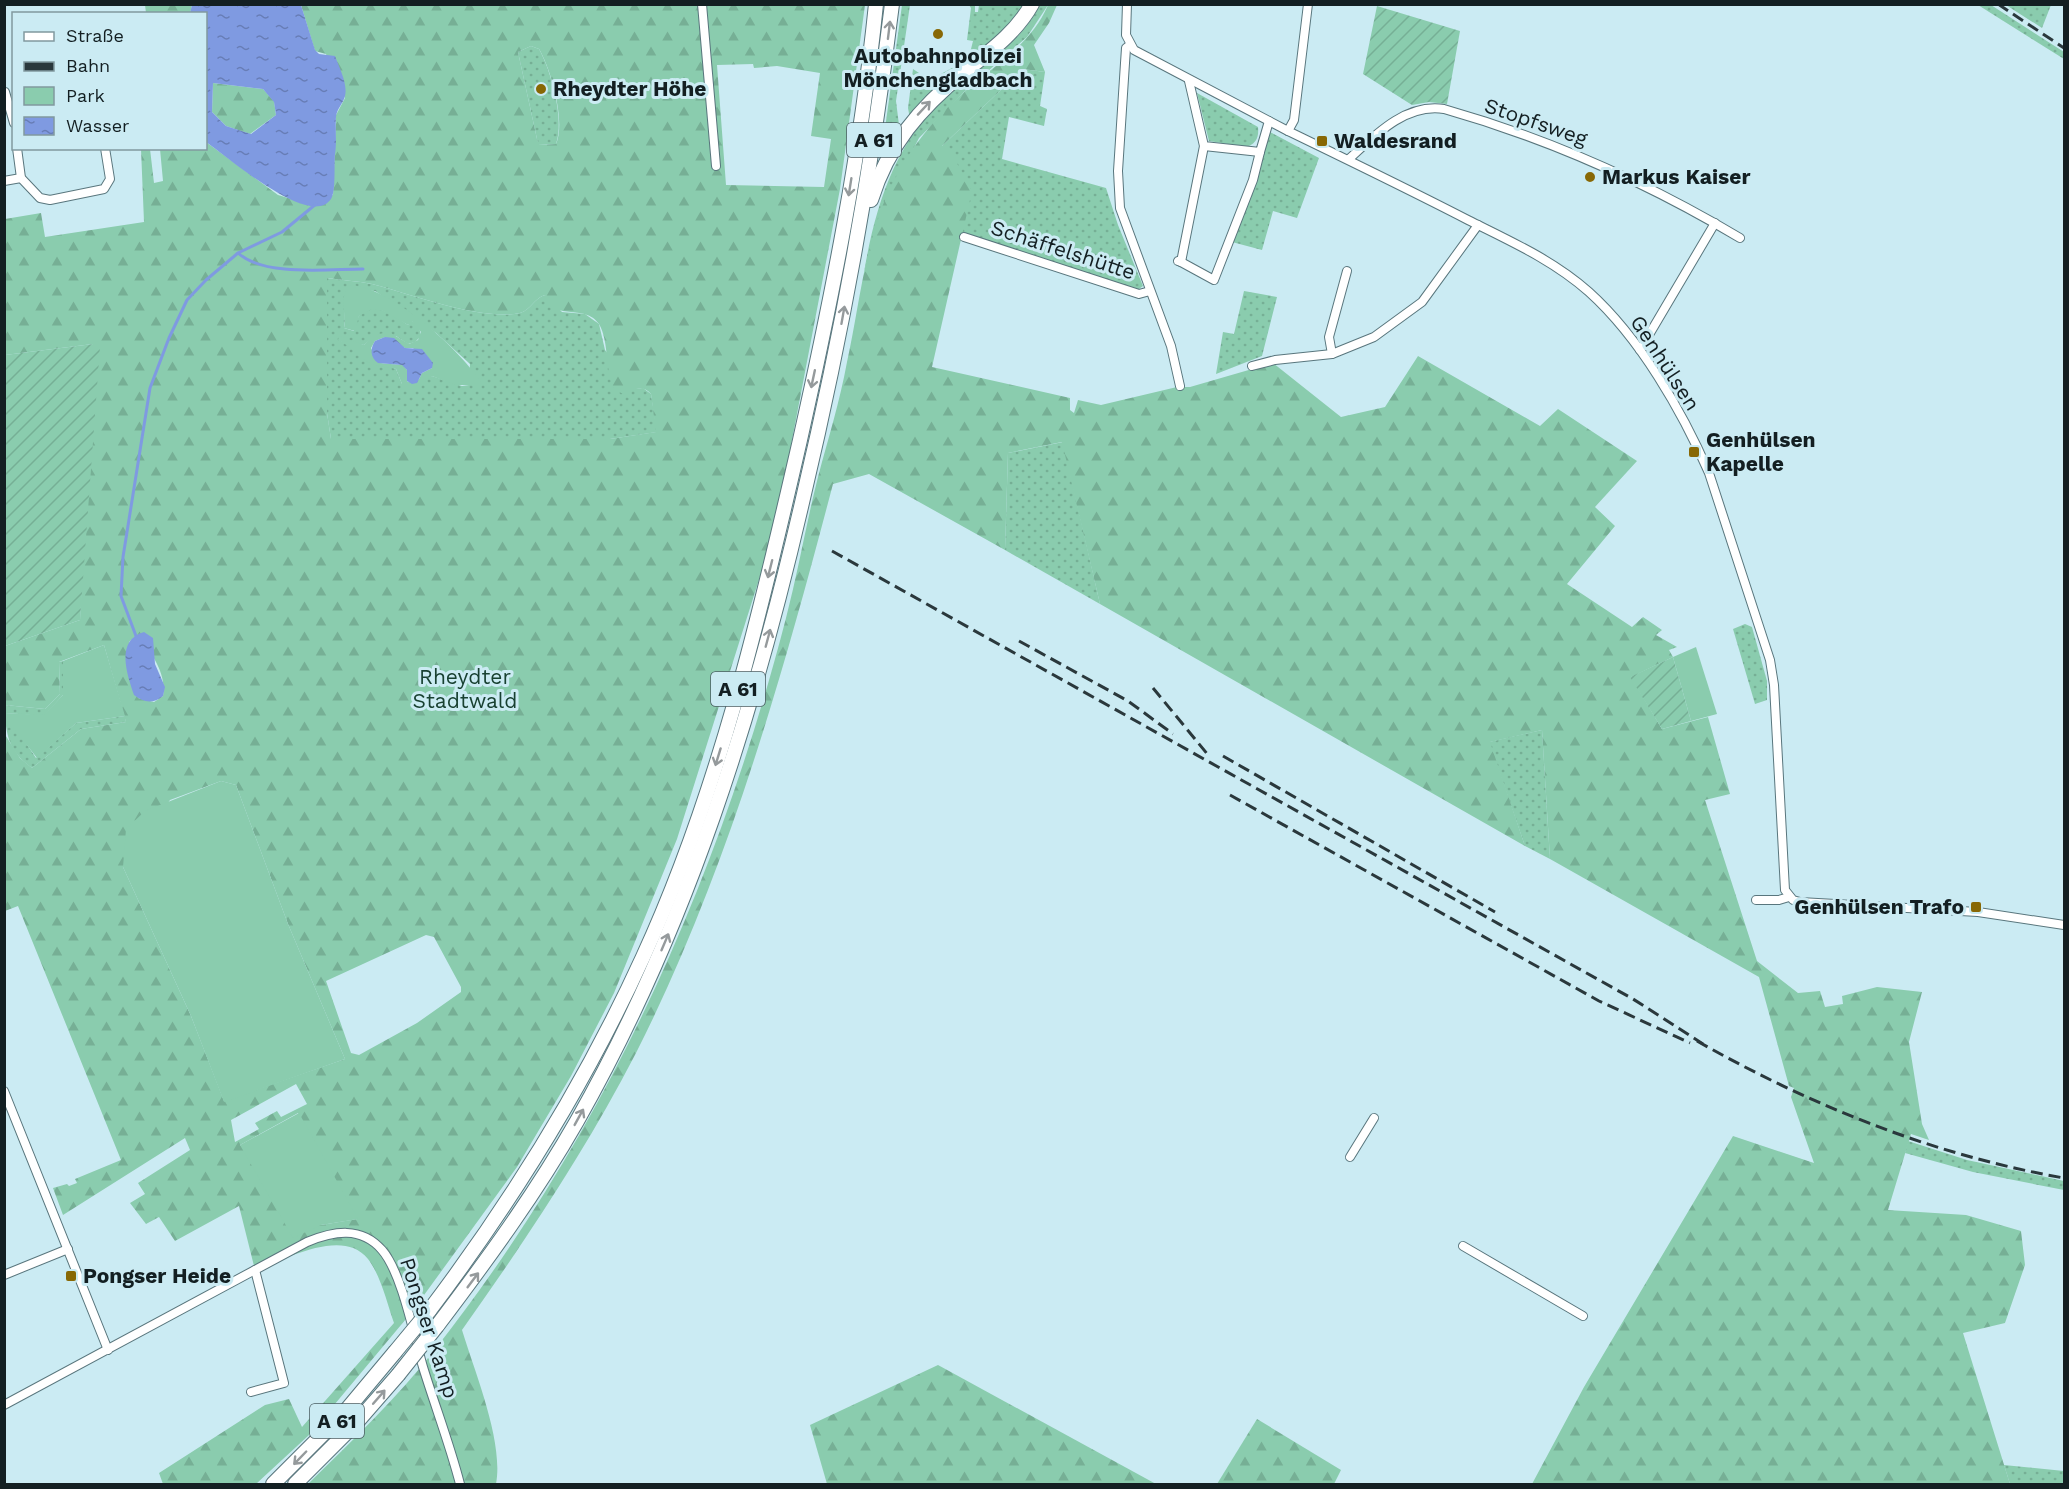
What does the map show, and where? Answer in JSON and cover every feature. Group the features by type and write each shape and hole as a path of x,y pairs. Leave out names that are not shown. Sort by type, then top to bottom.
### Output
{"highway":[{"name":"A 61","path":"273,1485 344,1413 395,1352 429,1311 502,1210 586,1072 644,955 695,825 740,682 783,514 815,374 847,207 876,4"},
{"name":"A 61","path":"295,1485 357,1422 398,1375 492,1254 577,1122 614,1052 686,895 743,726 787,568 832,375 879,114 892,4"},
{"path":"850,274 876,182 897,141 928,102 1007,37 1032,4"}],"street":[{"path":"702,4 716,166"},
{"path":"1127,4 1126,35 1130,45"},
{"path":"1288,131 1294,120 1308,4"},
{"name":"Genhülsen","path":"1130,45 1139,54 1269,122 1349,159 1517,243 1568,275 1606,308 1640,350 1699,448 1770,660 1774,685 1785,890 1789,897"},
{"name":"Schäffelshütte","path":"1130,45 1125,54 1120,208 1171,346 1180,386"},
{"path":"1189,81 1204,146 1179,261 1214,280 1253,180 1269,122"},
{"path":"5,92 12,122"},
{"name":"Stopfsweg","path":"1349,159 1376,133 1394,121 1416,110 1444,109 1578,154 1665,195 1740,238"},
{"path":"1204,146 1260,152"},
{"path":"17,150 21,178 40,198 50,200 104,189 110,179 105,150"},
{"path":"4,181 21,178"},
{"path":"1640,350 1715,223"},
{"path":"1252,366 1275,360 1332,354 1374,337 1422,302 1478,225"},
{"name":"Schäffelshütte","path":"964,237 1139,294 1150,291"},
{"path":"1332,354 1329,337 1347,271"},
{"path":"1756,900 1779,900 1789,897 1800,902 1978,912 2064,925"},
{"path":"4,1091 108,1350"},
{"path":"1350,1158 1374,1118"},
{"name":"Pongser Kamp","path":"4,1405 328,1233 357,1234 382,1250 388,1258 409,1315 460,1485"},
{"path":"1463,1246 1583,1316"},
{"path":"4,1275 68,1249"},
{"path":"251,1392 284,1383 255,1270"}],"green space":[{"path":"145,5 192,5 190,12 146,12"},
{"name":"Rheydter Stadtwald","path":"301,5 865,5 840,189 775,529 677,839 614,993 571,1076 517,1167 411,1313 309,1435 256,1484 163,1484 159,1473 265,1405 289,1399 302,1427 394,1323 377,1273 368,1259 357,1250 344,1246 314,1248 255,1270 239,1206 175,1241 159,1217 146,1224 130,1203 145,1194 138,1183 190,1150 185,1138 63,1215 53,1188 77,1183 75,1179 121,1160 18,906 5,911 4,733 20,758 32,768 81,729 126,722 104,645 59,662 60,694 45,709 5,705 5,646 80,620 93,344 5,355 5,219 41,213 45,237 144,222 141,150 150,150 154,183 163,181 160,150 207,150 207,143 278,195 305,203 333,195 336,115 345,98 326,54 315,51","holes":["531,46 539,49 544,58 558,110 559,134 556,144 539,145 518,52","753,64 754,68 777,66 820,73 811,136 831,139 824,187 726,185 717,65","327,278 372,284 446,305 486,313 520,313 545,295 548,303 554,308 586,314 599,324 602,331 609,374 614,389 623,394 645,389 651,394 656,432 610,439 331,439 327,413","137,635 157,663 164,688 163,696 154,702 138,698 129,642","221,781 236,785 288,924 345,1059 224,1101 191,1016 123,867 170,800","426,935 434,937 461,987 461,992 417,1023 359,1055 351,1053 326,981","296,1084 307,1104 281,1117 277,1111 255,1123 259,1129 235,1142 231,1120","298,1113 357,1219 321,1225 240,1145"]},
{"path":"902,5 910,5 896,101 900,133 879,172"},
{"path":"969,5 975,6 975,12 978,12 979,5 1030,5 1021,17 965,65 958,54 962,55 962,60 968,61 973,41 967,40 971,8"},
{"path":"1040,5 1048,5 1027,37 964,92 919,138 881,213 864,272 882,198 902,153 915,132 930,112 949,94 1011,43 1032,19"},
{"path":"1048,5 1057,5 1049,23 1034,45 1045,72 1023,69 942,146 953,156 972,191 932,367 1070,398 1070,410 1074,413 1078,400 1101,405 1177,387 1190,387 1273,363 1341,417 1385,407 1418,356 1540,426 1558,409 1637,461 1595,507 1615,526 1567,584 1632,627 1643,617 1662,630 1656,635 1677,647 1669,650 1673,657 1631,677 1662,729 1708,717 1730,794 1705,800 1757,961 1798,993 1820,991 1825,1007 1843,1004 1842,996 1877,987 1922,992 1909,1042 1922,1124 1929,1140 1911,1134 1888,1210 1966,1215 2021,1231 2025,1265 2005,1323 1963,1333 2010,1484 1532,1484 1584,1387 1733,1136 1814,1163 1791,1097 1794,1088 1789,1086 1759,977 1550,859 1542,730 1490,742 1525,846 1100,604 1062,442 1008,453 1005,550 869,474 833,484 794,629 750,774 698,915 668,985 636,1053 597,1125 532,1229 462,1330 492,1428 496,1448 496,1484 308,1484 406,1384 436,1348 497,1265 553,1180 603,1092 649,1001 690,909 726,814 758,717 786,618 841,391 869,250 880,213 903,164 924,134 961,95 1021,44 1041,19"},
{"path":"1978,5 1991,5 2064,52 2064,59"},
{"path":"2006,5 2051,5 2042,28"},
{"path":"1377,6 1460,31 1447,104 1429,102 1412,105 1363,74"},
{"path":"531,46 539,49 552,82 559,122 556,144 538,145 518,52"},
{"path":"952,68 958,72 910,119 908,108 913,69 919,73 918,82 934,85 937,76"},
{"path":"1023,69 1045,72 1040,106 1047,109 1044,126 1009,117 1002,159 1106,188 1118,225 1143,286 1136,291 962,236 941,147"},
{"path":"213,83 263,89 274,101 276,115 250,134 226,126 212,112"},
{"path":"1197,93 1258,127 1258,136 1255,141 1247,147 1209,141"},
{"path":"1268,131 1319,158 1297,218 1273,211 1262,250 1232,242 1262,162"},
{"path":"326,278 372,284 446,305 486,313 520,313 545,295 562,312 585,314 599,324 605,350 636,389 643,388 651,394 657,432 610,439 538,441 331,439 327,413","holes":["348,289 375,291 436,333 470,364 469,385 462,386 432,376 402,384 396,369 359,355 351,346 339,340 364,345 371,339 396,336 408,344 415,342 421,336 419,326 411,320 408,325 377,309 364,311 358,318 354,331 344,328 345,298"]},
{"path":"347,285 383,295 403,307 442,338 483,385 455,385 432,376 416,389 409,389 402,384 396,369 374,365 366,361 338,340 339,336 364,345 374,335 389,332 409,344 418,340 421,332 412,321 408,325 383,311 372,309 359,316 355,331 344,328 343,300","holes":["385,337 405,348 413,348 432,368 422,373 417,383 411,384 407,381 407,370 403,365 378,363 371,348 375,341"]},
{"path":"1244,291 1277,297 1262,356 1216,374 1223,332 1234,334"},
{"path":"93,344 100,346 80,620 5,646 5,355"},
{"path":"1063,442 1100,604 1005,550 1008,453"},
{"path":"1745,624 1752,627 1767,681 1767,700 1755,704 1733,629"},
{"path":"104,645 125,716 76,723 37,758 9,722 5,713 44,715 63,695 63,661"},
{"path":"1696,647 1717,714 1691,721 1673,657"},
{"path":"1673,657 1691,721 1662,729 1630,677"},
{"path":"63,661 63,695 44,716 6,713 36,758 76,723 125,716 126,722 81,729 32,768 18,755 10,741 7,733 5,705 45,709 60,694 59,662"},
{"path":"1542,730 1550,859 1525,846 1489,742"},
{"path":"221,781 236,785 288,924 345,1059 224,1102 191,1016 123,867 126,829 145,811"},
{"path":"299,1113 358,1219 321,1225 293,1238 240,1145"},
{"path":"1908,1141 1967,1160 2064,1181 2064,1190 1973,1172 1905,1153"},
{"path":"938,1365 1156,1484 827,1484 810,1425"},
{"path":"1257,1419 1341,1470 1334,1484 1217,1484"},
{"path":"2004,1465 2064,1471 2064,1484 2010,1484"}],"water":[{"path":"192,5 301,5 315,50 319,54 335,56 343,76 346,91 336,117 334,185 331,199 320,206 305,205 287,198 249,174 207,143 207,12 190,12","holes":["213,83 263,89 274,102 276,115 251,134 226,126 212,112"]},
{"path":"385,337 394,338 405,348 422,349 433,363 432,368 422,373 417,383 412,384 407,381 407,370 402,365 378,363 372,356 372,347 375,341"},
{"path":"144,632 153,638 155,664 165,687 163,696 152,701 141,700 134,695 126,668 126,650 129,642"}],"waterway":[{"path":"136,636 121,596 123,557 150,388 169,338 187,300 206,280 238,253 282,232 316,204"},
{"path":"238,253 249,261 280,269 363,269"}],"railway":[{"path":"1998,4 2064,48"},
{"path":"832,551 1633,999 1703,1044"},
{"path":"1019,641 1128,701 1173,734"},
{"path":"1153,688 1209,756"},
{"path":"1223,756 1495,912"},
{"path":"1230,795 1599,1001 1690,1043"},
{"path":"1697,1041 1784,1087 1874,1125 1968,1156 2064,1178"}],"place":[{"name":"Autobahnpolizei Mönchengladbach","path":"938,34"},
{"name":"Rheydter Höhe","path":"541,89"},
{"name":"Waldesrand","path":"1322,141"},
{"name":"Markus Kaiser","path":"1590,177"},
{"name":"Genhülsen Kapelle","path":"1694,452"},
{"name":"Genhülsen Trafo","path":"1976,907"},
{"name":"Pongser Heide","path":"71,1276"}]}
